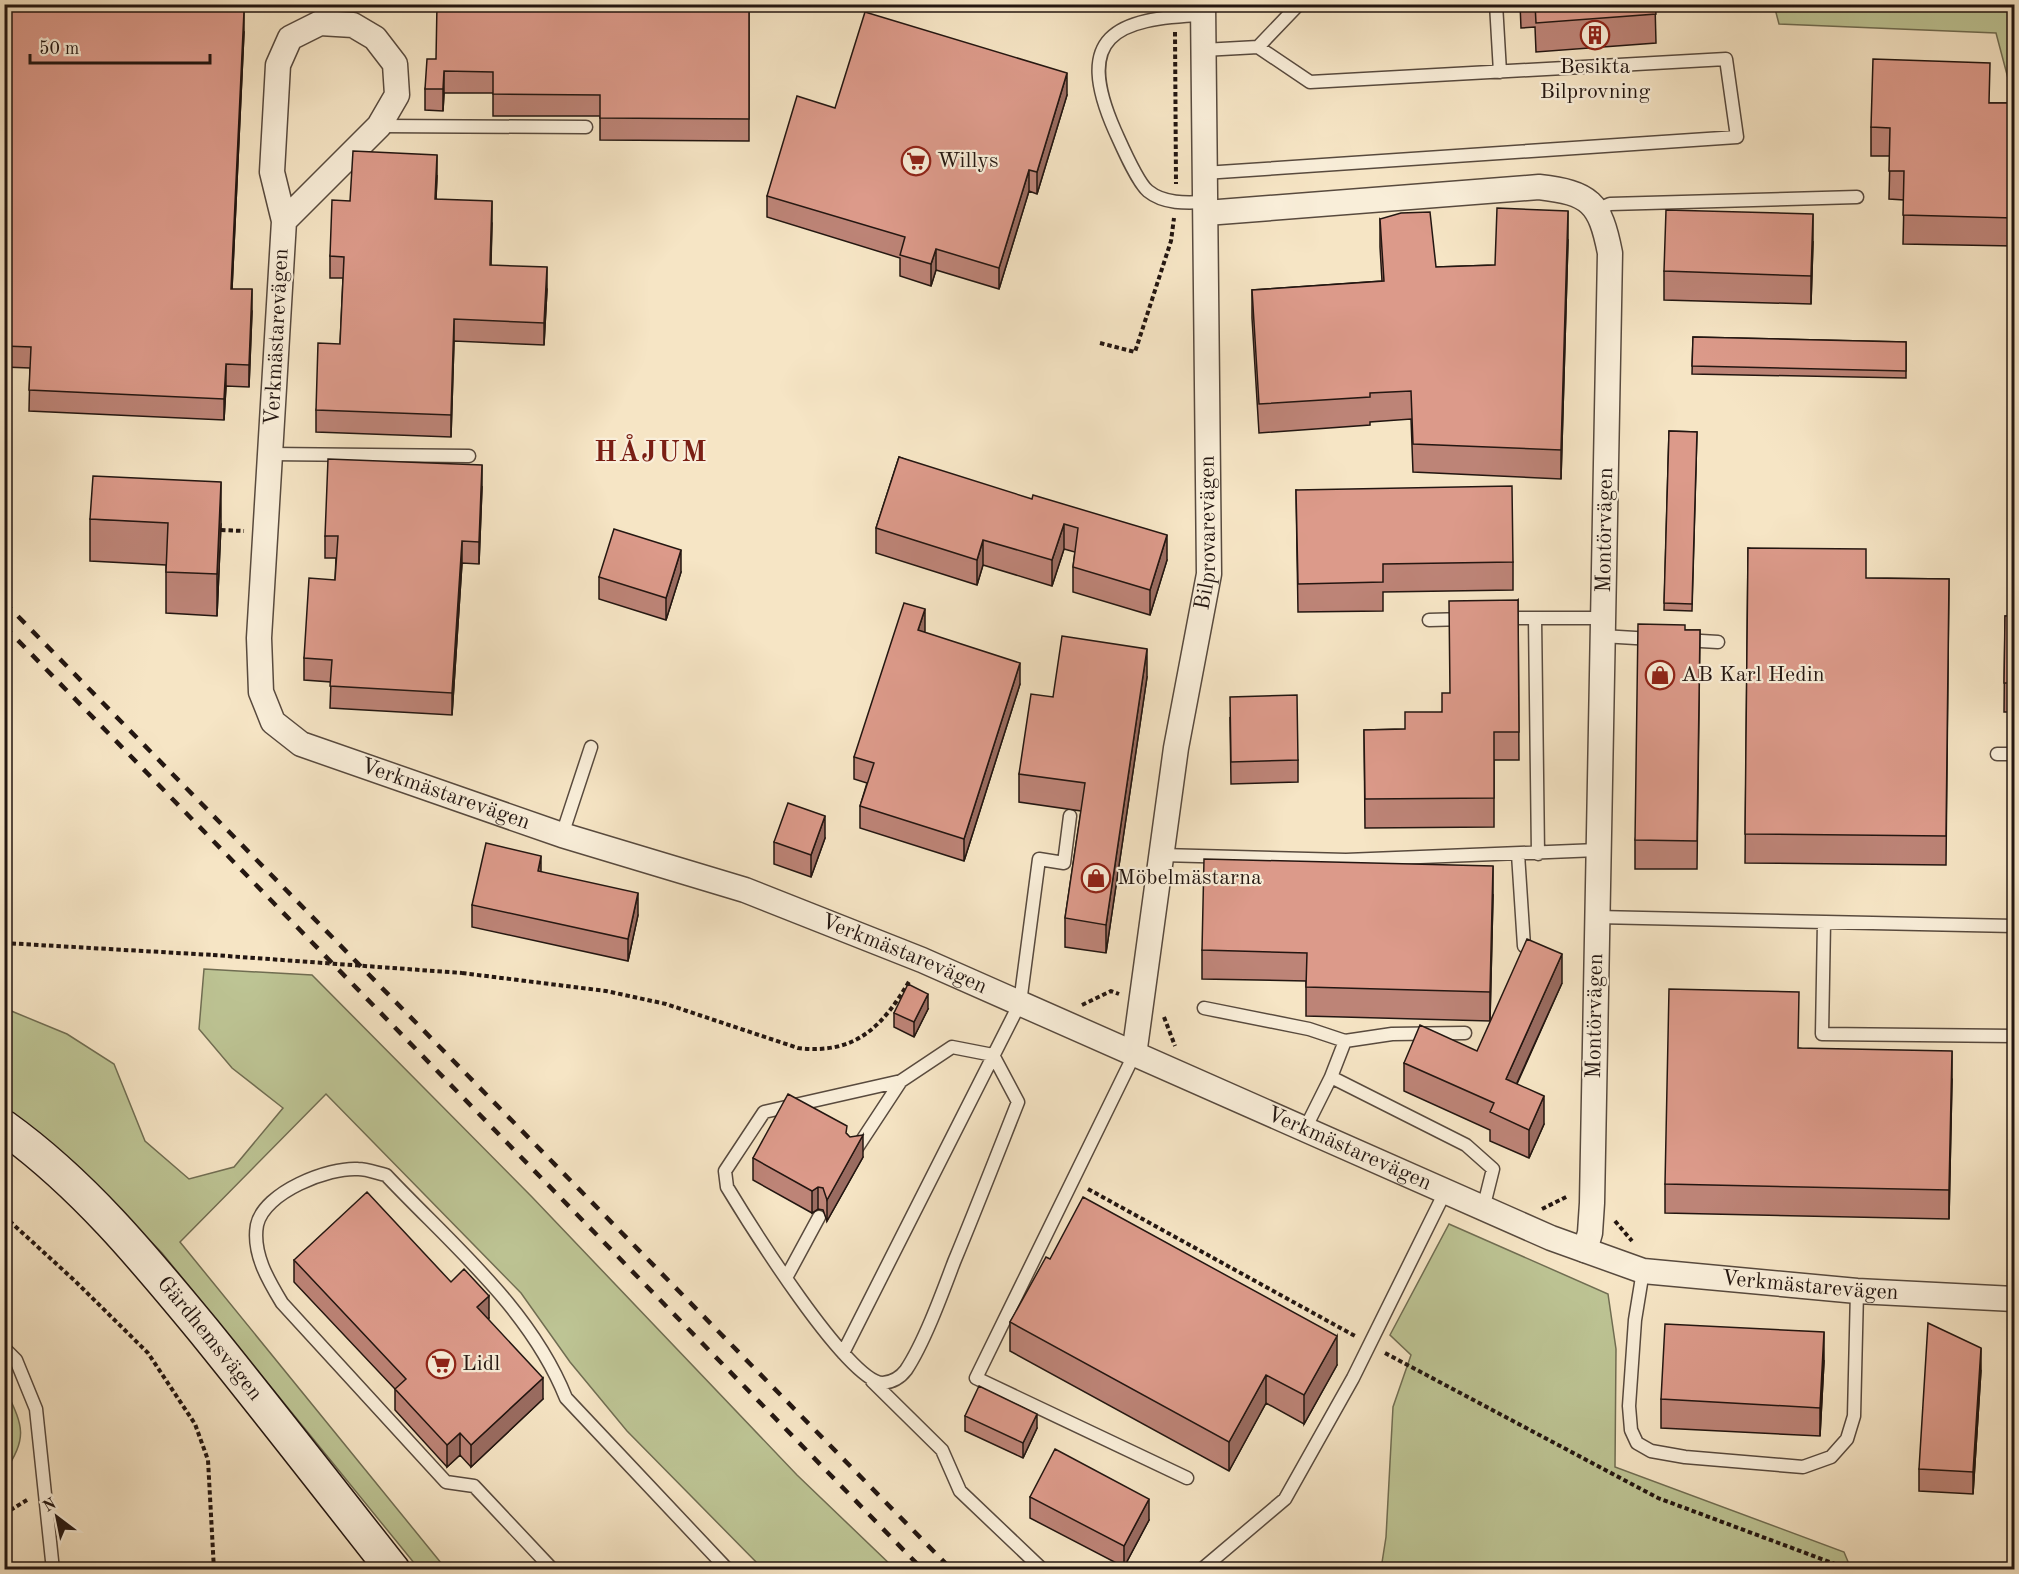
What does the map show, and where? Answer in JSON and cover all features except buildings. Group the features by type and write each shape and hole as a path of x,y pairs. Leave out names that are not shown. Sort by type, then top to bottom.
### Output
{"main road":[{"name":"Gärdhemsvägen","path":"4,1126 29,1144 89,1201 146,1261 393,1569"}],"street":[{"name":"Bilprovarevägen","path":"1134,1055 1176,747 1209,574 1203,10"},
{"name":"Verkmästarevägen","path":"284,222 379,126 397,95 395,64 375,38 353,25 320,23 290,38 278,65 272,172 284,222 259,638 261,692 273,722 301,744 562,835 745,890 922,960 1483,1209 1643,1271 1857,1292 2014,1299"},
{"path":"1205,207 1539,187 1572,191 1591,203 1596,210"},
{"name":"Montörvägen","path":"1585,1250 1590,1233 1592,1203 1610,253 1604,224 1596,210"}],"lane":[{"path":"1258,47 1299,4"},
{"path":"1496,4 1500,72"},
{"path":"1203,10 1160,16 1129,24 1105,43 1097,74 1107,113 1126,154 1148,191 1176,203 1205,207"},
{"path":"1203,50 1258,47 1310,82 1726,59 1737,137 1204,173"},
{"path":"379,126 586,127"},
{"path":"1596,210 1610,204 1857,197"},
{"path":"270,454 469,456"},
{"path":"1535,618 1538,854"},
{"path":"1429,620 1535,618 1603,627 1666,639 1718,642"},
{"path":"562,835 591,747"},
{"path":"1997,754 2014,754"},
{"path":"843,1353 1020,1003 1039,859 1064,863 1070,816"},
{"path":"1162,855 1346,861 1598,850"},
{"path":"1518,854 1524,946"},
{"path":"1597,917 2014,926"},
{"path":"1824,922 1822,1034 2014,1036"},
{"path":"1204,1008 1309,1029 1345,1041 1392,1034 1465,1033"},
{"path":"1304,1131 1331,1077 1345,1041"},
{"path":"993,1055 952,1047 901,1081 764,1112 725,1171 727,1187 786,1278 843,1353 942,1450 960,1491 1043,1569"},
{"path":"871,1380 882,1383 896,1381 906,1370 940,1299 1018,1102 993,1055"},
{"path":"1134,1055 976,1378 1187,1478"},
{"path":"1331,1077 1466,1145 1493,1169 1483,1209"},
{"path":"854,1152 901,1081"},
{"path":"553,1569 474,1486 446,1482 282,1303 265,1274 257,1244 257,1223 271,1203 293,1186 321,1175 357,1169 386,1175 520,1316 555,1370 566,1398 728,1569"},
{"path":"1201,1569 1285,1499 1370,1344 1445,1192"},
{"path":"786,1278 819,1217"},
{"path":"1643,1271 1635,1320 1629,1406 1630,1430 1637,1443 1651,1451 1685,1457 1803,1467 1831,1457 1847,1439 1854,1416 1857,1292"},
{"path":"4,1348 16,1360 36,1408 53,1569"}],"path":[{"path":"4,944 213,955 462,973 595,989 656,1002 798,1048 817,1050 855,1042 878,1026 922,960"},
{"path":"1075,1005 1086,1004 1111,991 1164,1014 1170,1035 1179,1051"},
{"path":"1072,1180 1370,1344 1658,1498 1851,1569"},
{"path":"1536,1211 1568,1196 1612,1209 1621,1230 1638,1245"},
{"path":"4,1216 74,1280 148,1353 195,1424 208,1460 214,1569"},
{"path":"4,1514 45,1490"}],"green space":[{"path":"1774,5 2014,5 2014,101 1996,33 1779,24"},
{"path":"204,969 312,975 532,1197 797,1475 895,1569 763,1569 627,1431 570,1362 521,1293 326,1094 180,1242 446,1569 419,1569 162,1253 75,1163 5,1107 4,1008 67,1034 114,1064 145,1141 189,1179 234,1167 283,1108 232,1068 199,1029"},
{"path":"1449,1224 1608,1294 1616,1349 1615,1467 1844,1552 1851,1569 1381,1569 1386,1537 1393,1407 1411,1355 1390,1335"},
{"path":"5,1388 19,1420 20,1439 13,1459 5,1471"}],"railway":[{"path":"4,602 952,1570"},
{"path":"4,626 923,1570"}],"place":[{"name":"Besikta Bilprovning","path":"1595,35"},
{"name":"Willys","path":"916,161"},
{"name":"AB Karl Hedin","path":"1660,675"},
{"name":"Möbelmästarna","path":"1096,878"},
{"name":"Lidl","path":"441,1364"}],"district":[{"name":"HÅJUM","path":"651,454"}]}
